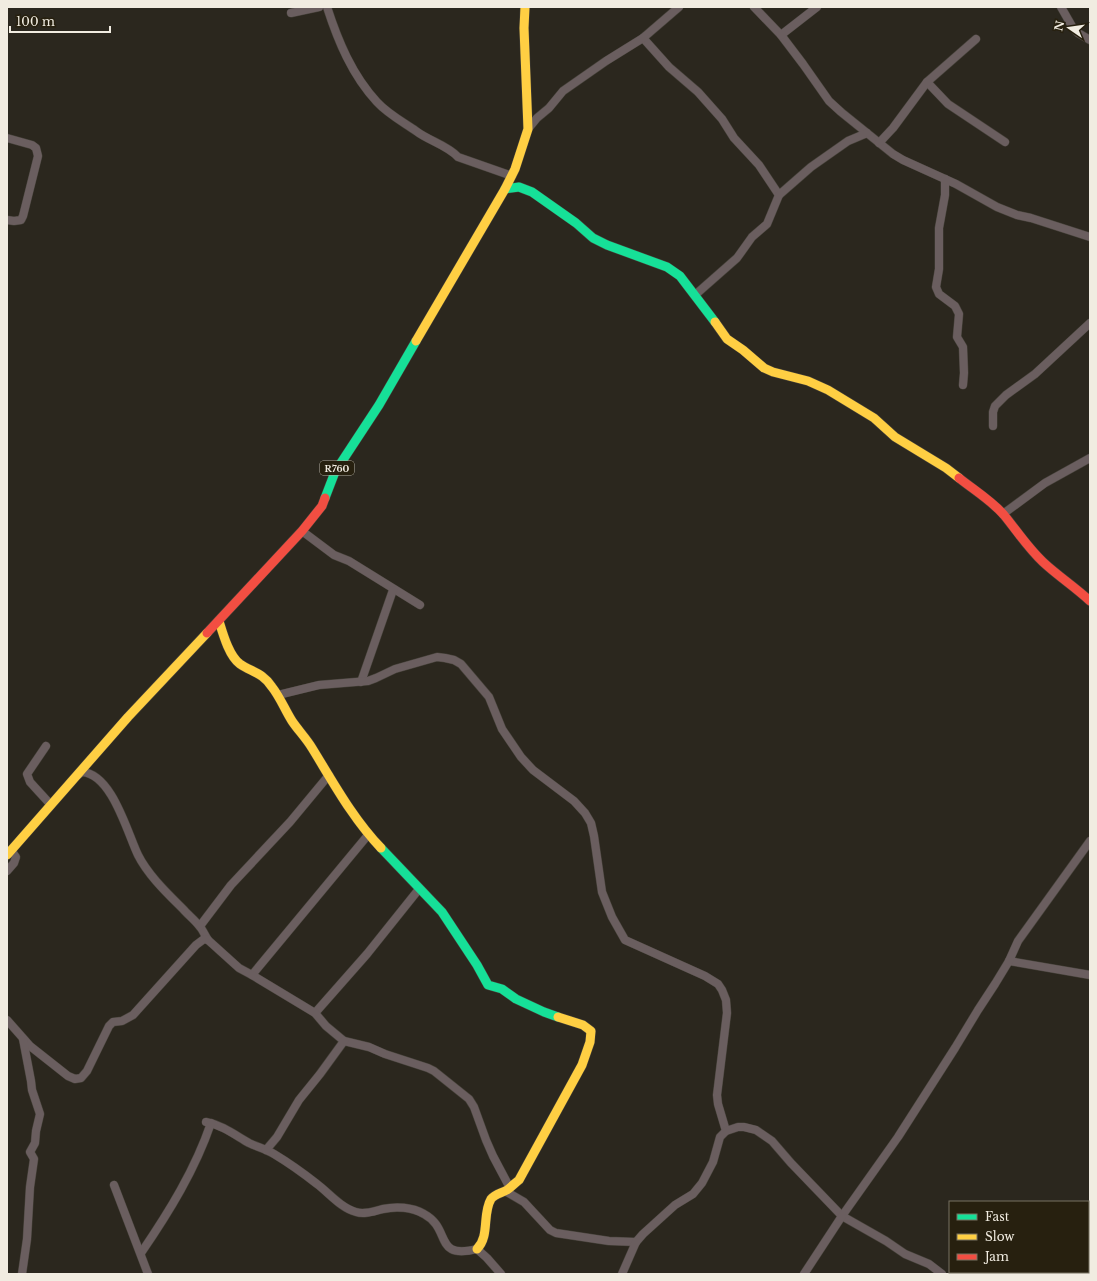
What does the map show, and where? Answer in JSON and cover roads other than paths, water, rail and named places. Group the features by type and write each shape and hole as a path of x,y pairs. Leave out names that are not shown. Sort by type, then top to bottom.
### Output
{"street":[{"path":"291,13 319,7"},
{"path":"327,7 335,32 348,60 366,88 381,106 391,115 426,138 458,156 512,176"},
{"name":"R760","path":"9,852 128,717 302,531 322,506 335,472 379,406 512,176 528,129 524,28 525,7"},
{"path":"528,129 564,91 606,61 642,38 679,7"},
{"path":"754,7 781,35 804,64 829,101 878,143 903,160 945,179 1008,212 1090,237"},
{"path":"781,35 817,7"},
{"path":"1061,7 1073,28 1078,33 1090,40"},
{"path":"642,38 669,67 698,92 722,119 734,138 759,165 779,195"},
{"path":"878,143 893,128 927,82 976,38"},
{"path":"927,82 948,104 1005,142"},
{"path":"695,295 737,258 752,237 767,224 779,195 811,167 848,141 867,133"},
{"path":"7,138 32,145 36,148 38,156 23,216 21,220 7,220"},
{"path":"945,179 945,195 939,228 939,269 936,287 939,294 955,306 959,314 957,337 962,346 964,373 963,385"},
{"path":"505,189 519,187 532,192 570,219 593,238 667,267 680,276 727,339 743,350 758,364 773,372 808,381 828,390 860,408 906,444 946,468 973,488 1003,514 1043,562 1090,601"},
{"path":"993,426 993,412 999,402 1006,395 1035,374 1090,323"},
{"path":"1003,514 1046,483 1090,458"},
{"path":"302,531 334,555 420,605"},
{"path":"361,682 394,590"},
{"path":"141,1253 184,1185 205,1141 208,1122 228,1130 287,1162 351,1210 364,1214 390,1207 415,1210 432,1219 440,1230 445,1244 454,1251 465,1252 477,1249 482,1244 490,1202 496,1195 508,1189 519,1180 577,1075 590,1042 591,1031 583,1025 544,1012 516,999 502,990 488,985 477,965 442,912 368,835 311,746 293,722 278,695 266,679 260,674 240,664 235,659 226,642 219,621"},
{"path":"278,695 324,684 361,682 376,678 395,669 437,657 454,660 461,664 489,697 502,729 521,757 533,770 574,801 586,813 594,836 602,892 612,917 625,940 705,976 718,984 722,990 726,1000 727,1013 717,1095 718,1104 726,1131"},
{"path":"46,746 27,774 30,782 51,805"},
{"path":"76,776 82,772 88,772 95,776 108,791 123,817 147,870 175,902 200,926 208,940 239,968 315,1013 326,1026 344,1041 369,1047 385,1054 428,1068 434,1071 469,1099 508,1189 524,1202 550,1230 556,1233 609,1241 636,1242"},
{"path":"200,926 231,885 286,826 329,775"},
{"path":"252,975 368,835"},
{"path":"804,1274 842,1216 898,1137 1009,961 1018,941 1090,841"},
{"path":"7,871 16,858 9,852"},
{"path":"315,1013 367,954 419,889"},
{"path":"7,1020 23,1039 68,1076 75,1079 81,1078 87,1071 109,1026 113,1022 122,1021 133,1015 196,945 204,939 208,940"},
{"path":"1009,961 1090,975"},
{"path":"22,1274 27,1239 30,1187 34,1159 30,1152 35,1143 36,1130 40,1114 32,1090 23,1039"},
{"path":"266,1150 277,1137 299,1100 344,1041"},
{"path":"622,1274 636,1242 665,1214 697,1190 710,1169 720,1137 726,1131 744,1126 765,1135 842,1216 886,1241 905,1254 929,1264 942,1274"},
{"path":"114,1185 148,1274"},
{"path":"477,1249 501,1274"}]}
